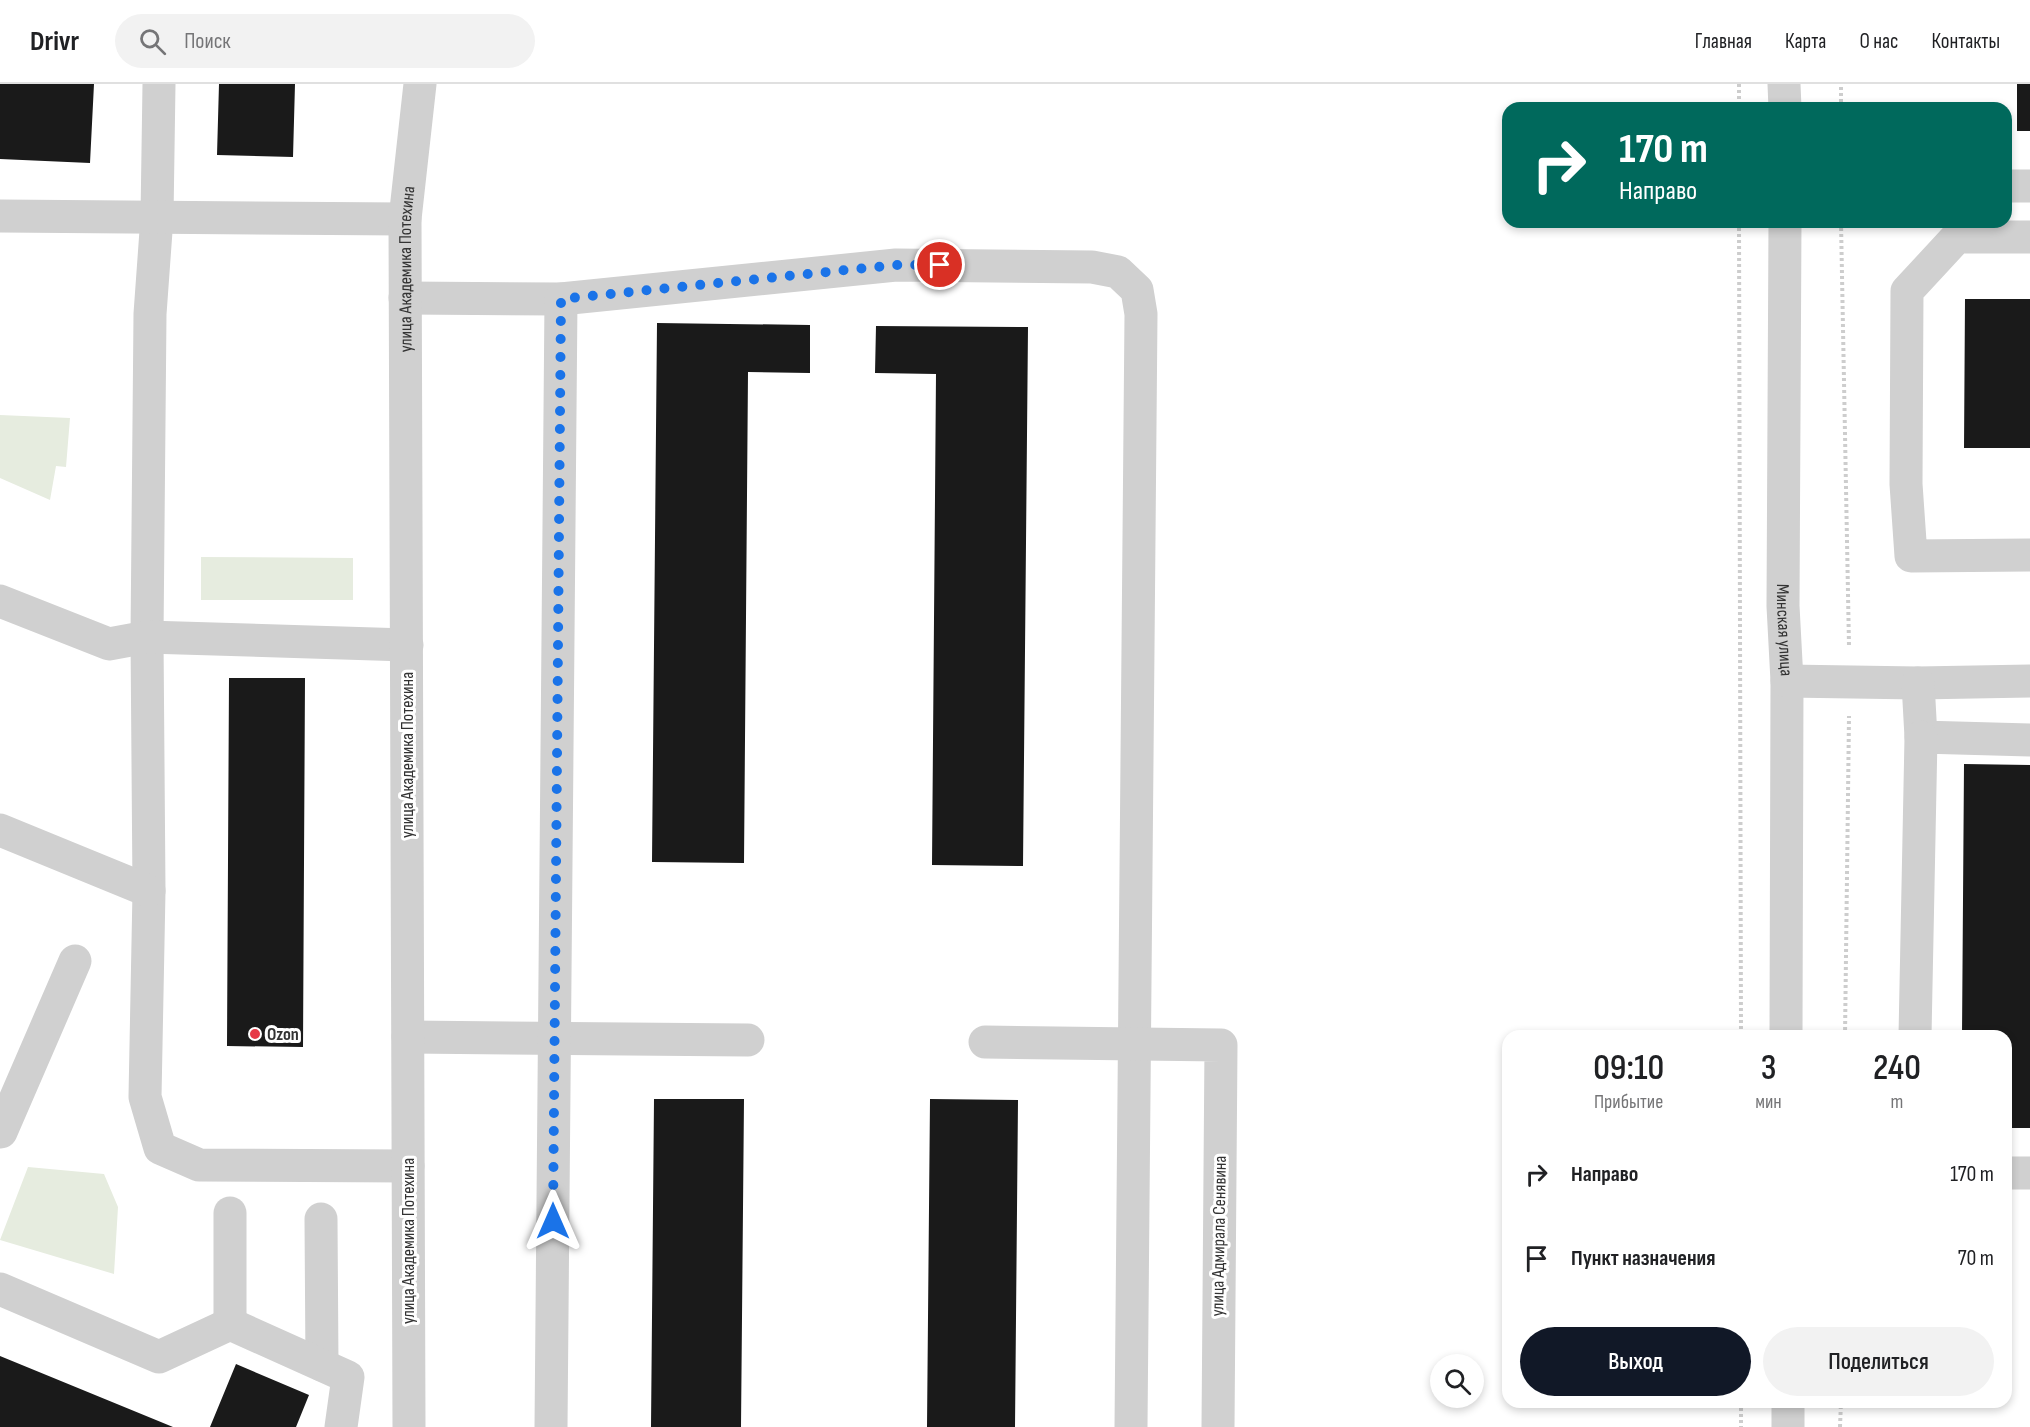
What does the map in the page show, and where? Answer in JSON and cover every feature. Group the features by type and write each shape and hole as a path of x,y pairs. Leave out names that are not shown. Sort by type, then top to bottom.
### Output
{"street":[{"path":"159,84 157,217 150,315 147,637 149,891 145,1097 160,1148 199,1166 408,1166"},
{"name":"улица Академика Потехина","path":"409,1427 405,219 420,84"},
{"path":"1784,84 1785,102"},
{"path":"2012,186 2030,186"},
{"path":"0,216 405,219"},
{"name":"Минская улица","path":"1785,228 1786,1030"},
{"path":"2030,237 1957,237 1907,291 1906,462 1911,555 2030,555"},
{"path":"405,298 561,299 896,265 1092,267 1118,272 1137,290 1141,314 1131,1427"},
{"path":"551,1427 561,299"},
{"path":"0,601 109,644 147,637 407,645"},
{"path":"1786,681 1850,683 2030,681"},
{"path":"1915,1030 1921,737 1918,683"},
{"path":"1921,737 2030,740"},
{"path":"0,830 149,891"},
{"path":"0,1133 75,961"},
{"path":"408,1037 748,1040"},
{"path":"985,1042 1134,1044"},
{"name":"улица Адмирала Сенявина","path":"1134,1044 1221,1045 1218,1427"},
{"path":"2012,1173 2030,1173"},
{"path":"230,1213 230,1324"},
{"path":"321,1219 322,1365"},
{"path":"0,1289 159,1358 230,1324 348,1377 341,1427"},
{"path":"1788,1408 1788,1427"}],"path":[{"path":"1739,84 1739,102"},
{"path":"1841,84 1841,102"},
{"path":"1739,228 1740,1030"},
{"path":"1841,228 1850,683 1845,1030"},
{"path":"1741,1408 1741,1427"},
{"path":"1840,1408 1840,1427"}],"shaded area":[{"path":"0,415 70,418 66,467 56,466 50,500 0,478"},
{"path":"201,557 353,558 353,600 201,600"},
{"path":"28,1167 104,1174 118,1207 114,1274 0,1240"}],"building":[{"path":"0,84 94,84 90,163 0,159"},
{"path":"219,84 295,84 293,157 217,155"},
{"path":"2017,84 2030,84 2030,131 2017,131"},
{"path":"1965,299 2030,299 2030,448 1964,448"},
{"path":"657,323 810,325 810,373 748,372 744,863 652,862"},
{"path":"876,326 1028,327 1023,866 932,865 936,374 875,373"},
{"path":"229,678 305,678 303,1047 227,1046"},
{"path":"1964,764 2030,765 2030,1128 2012,1128 2012,1030 1962,1030"},
{"path":"654,1099 744,1099 741,1427 651,1427"},
{"path":"930,1099 1018,1100 1015,1427 927,1427"},
{"path":"0,1356 173,1427 0,1427"},
{"path":"236,1364 309,1395 296,1427 210,1427"}],"place":[{"name":"Ozon","path":"255,1034"}],"route":[{"path":"553,1221 561,299 896,265 940,265"}]}
